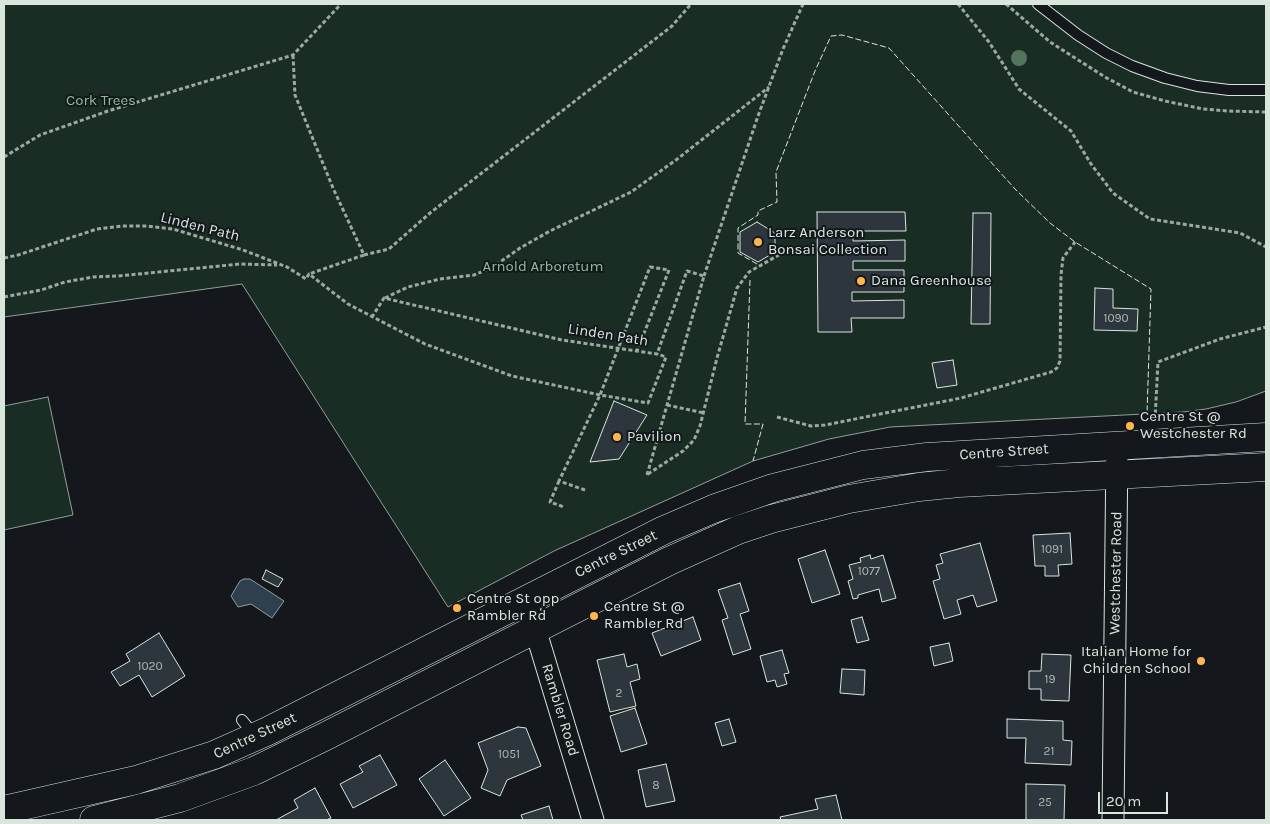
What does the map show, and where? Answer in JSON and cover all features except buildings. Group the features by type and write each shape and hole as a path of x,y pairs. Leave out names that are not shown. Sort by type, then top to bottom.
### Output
{"highway":[{"name":"Centre Street","path":"4,810 156,774 214,755 249,728 526,599 687,520 755,494 822,475 879,462 926,457 1266,437"},
{"name":"Centre Street","path":"94,820 180,798 254,771 317,741 691,550 738,530 798,511 863,496 959,483 1266,467"}],"street":[{"name":"Westchester Road","path":"1113,820 1117,445"},
{"name":"Rambler Road","path":"526,599 593,820"}],"lane":[{"path":"1038,4 1078,35 1106,53 1132,66 1165,78 1197,86 1229,90 1266,90"}],"path":[{"path":"4,157 40,135 117,108 294,55 341,4"},
{"path":"309,274 364,255 389,249 430,213 672,26 691,4"},
{"path":"791,248 750,272 737,288 704,413 694,440 684,451 648,475 704,276 769,87 803,4"},
{"path":"958,4 989,42 1019,89 1071,131 1091,164 1113,193 1150,218 1240,233 1266,247"},
{"path":"294,55 295,95 333,188 364,255"},
{"path":"372,317 384,298 408,287 440,279 474,276 493,267 520,248 550,231 631,192 676,160 769,87"},
{"name":"Linden Path","path":"4,258 97,229 122,226 173,229 243,250 280,264 306,279 309,274 348,304 425,344 512,376 600,395 648,403 666,357 657,354 562,340 384,298"},
{"path":"777,417 811,426 825,425 961,398 1051,372 1057,368 1060,361 1061,275 1063,258 1075,242"},
{"path":"4,297 93,277 231,265 280,264"},
{"path":"564,507 550,502 600,395 650,267 669,270 637,351"},
{"path":"657,354 687,271 704,276"},
{"path":"1156,443 1158,362 1220,340 1266,327"},
{"path":"667,405 704,413"},
{"path":"559,481 585,490"}],"green space":[{"name":"Arnold Arboretum","path":"4,4 1266,4 1266,391 1236,402 1183,412 890,427 829,439 753,461 554,551 448,607 242,284 4,317"},
{"path":"48,397 73,515 4,530 4,406"}],"water":[{"path":"250,579 284,601 272,618 251,604 238,607 231,596 240,581"}],"fence":[{"path":"757,264 738,253 738,228 758,215 758,211 777,202 776,172 815,71 831,36 842,35 889,48 1015,189 1050,223 1075,242 1151,289 1147,414"},
{"path":"750,280 745,424 763,424 753,461"}],"place":[{"name":"Larz Anderson Bonsai Collection","path":"758,242"},
{"name":"Dana Greenhouse","path":"861,281"},
{"name":"Centre St @ Westchester Rd","path":"1130,426"},
{"name":"Pavilion","path":"617,437"},
{"name":"Centre St opp Rambler Rd","path":"457,608"},
{"name":"Centre St @ Rambler Rd","path":"594,616"},
{"name":"Italian Home for Children School","path":"1201,661"}],"park label":[{"name":"Cork Trees","path":"101,101"}]}
